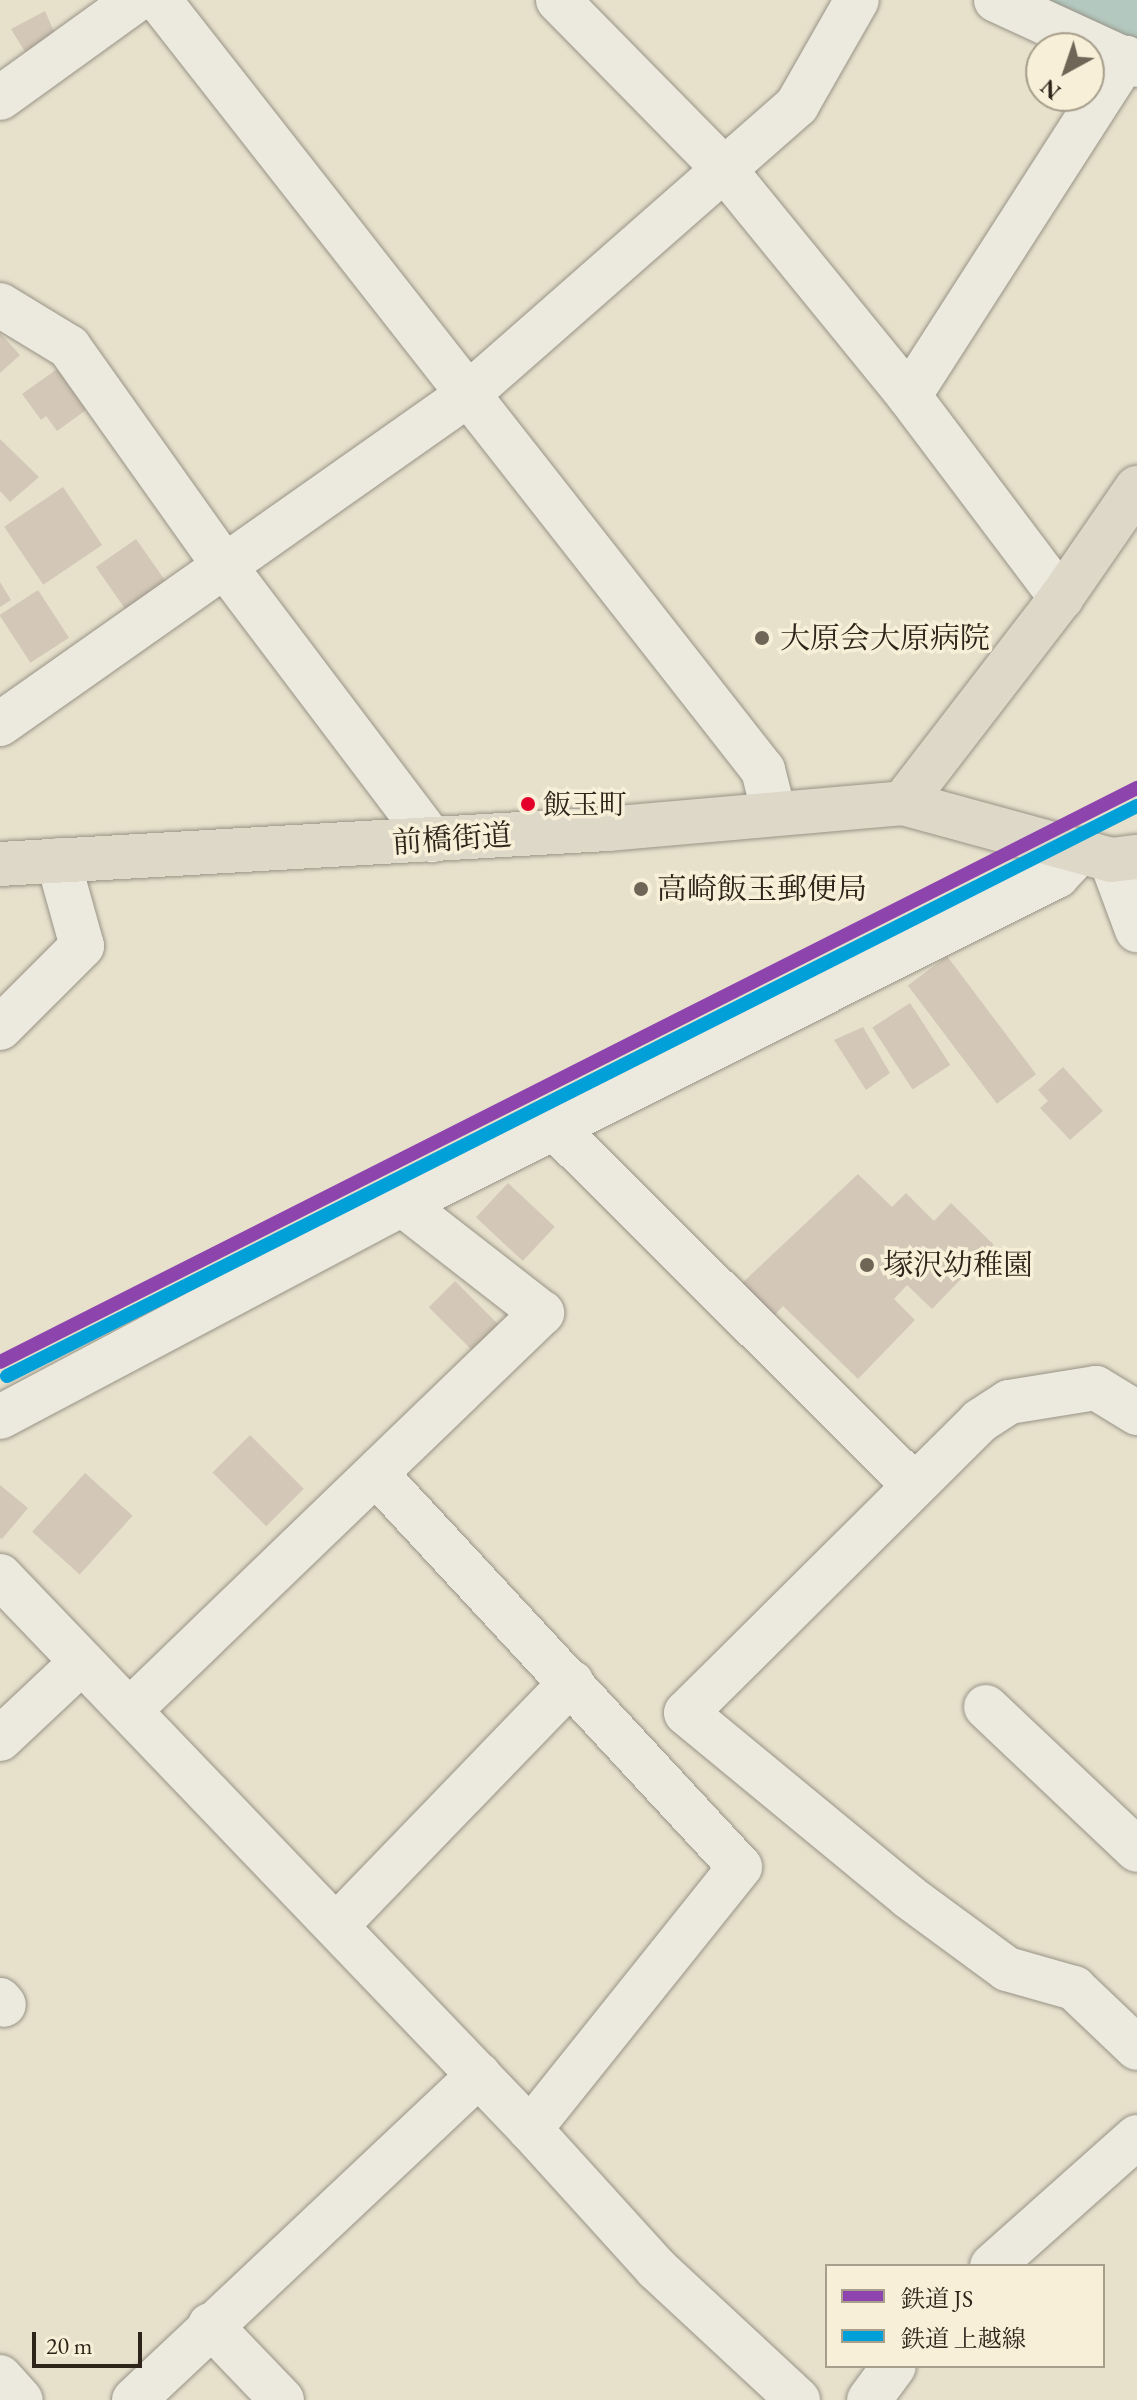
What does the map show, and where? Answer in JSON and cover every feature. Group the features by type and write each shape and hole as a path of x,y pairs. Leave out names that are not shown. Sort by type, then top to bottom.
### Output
{"main road":[{"path":"903,803 1061,598 1137,488"},
{"name":"前橋街道","path":"0,864 432,840 903,803 1109,856"}],"street":[{"path":"0,98 136,0"},
{"path":"159,0 466,396 763,770 774,813"},
{"path":"558,0 724,169 909,396 1061,598"},
{"path":"0,724 227,569 466,396 797,105 857,0"},
{"path":"909,396 1132,62 996,0"},
{"path":"0,305 69,347 227,569 432,840"},
{"path":"0,1417 402,1204 1057,876 1109,856 1137,930"},
{"path":"0,1028 82,946 58,860"},
{"path":"556,1129 914,1485"},
{"path":"131,1709 542,1313 402,1204"},
{"path":"640,1757 980,1421 1009,1402 1096,1388 1137,1413"},
{"path":"377,1475 572,1682 740,1867 530,2129"},
{"path":"0,1576 131,1709 479,2075 656,2268 798,2400"},
{"path":"0,1739 82,1662"},
{"path":"336,1926 572,1682"},
{"path":"986,1707 1137,1850"},
{"path":"686,1713 909,1897 1007,1969 1074,1988 1137,2048"},
{"path":"134,2400 210,2325 479,2075"},
{"path":"994,2264 1137,2137"},
{"path":"210,2325 282,2400"},
{"path":"869,2400 893,2368"},
{"path":"0,2377 21,2400"}],"building":[{"path":"45,11 56,36 27,55 11,29"},
{"path":"0,333 20,355 0,373"},
{"path":"57,369 86,410 57,431 46,416 41,420 22,394"},
{"path":"0,439 39,477 10,502 0,491"},
{"path":"63,487 102,545 43,585 4,527"},
{"path":"136,539 166,582 126,610 96,567"},
{"path":"0,582 11,600 0,607"},
{"path":"38,590 69,638 30,663 0,615"},
{"path":"947,956 1036,1074 997,1104 908,985"},
{"path":"910,1003 950,1065 913,1090 872,1028"},
{"path":"863,1027 890,1073 866,1090 834,1040"},
{"path":"1063,1067 1103,1111 1070,1140 1040,1108 1048,1101 1038,1090"},
{"name":"塚沢幼稚園","path":"858,1174 892,1207 906,1193 934,1221 951,1203 994,1245 932,1309 907,1285 894,1299 915,1320 858,1379 783,1306 772,1318 739,1286"},
{"path":"508,1183 555,1227 523,1261 476,1217"},
{"path":"455,1281 501,1327 475,1353 429,1307"},
{"path":"250,1435 304,1489 266,1526 213,1472"},
{"path":"85,1473 133,1516 80,1575 32,1532"},
{"path":"0,1485 28,1508 2,1539 0,1538"}],"waterway":[{"path":"1078,0 1137,26"}],"rail line":[{"name":"JS","path":"0,1362 1137,788"},
{"name":"上越線","path":"7,1376 1137,806"}],"place":[{"name":"大原会大原病院","path":"762,638"},
{"name":"飯玉町","path":"528,804"},
{"name":"高崎飯玉郵便局","path":"641,889"},
{"name":"塚沢幼稚園","path":"867,1265"}]}
